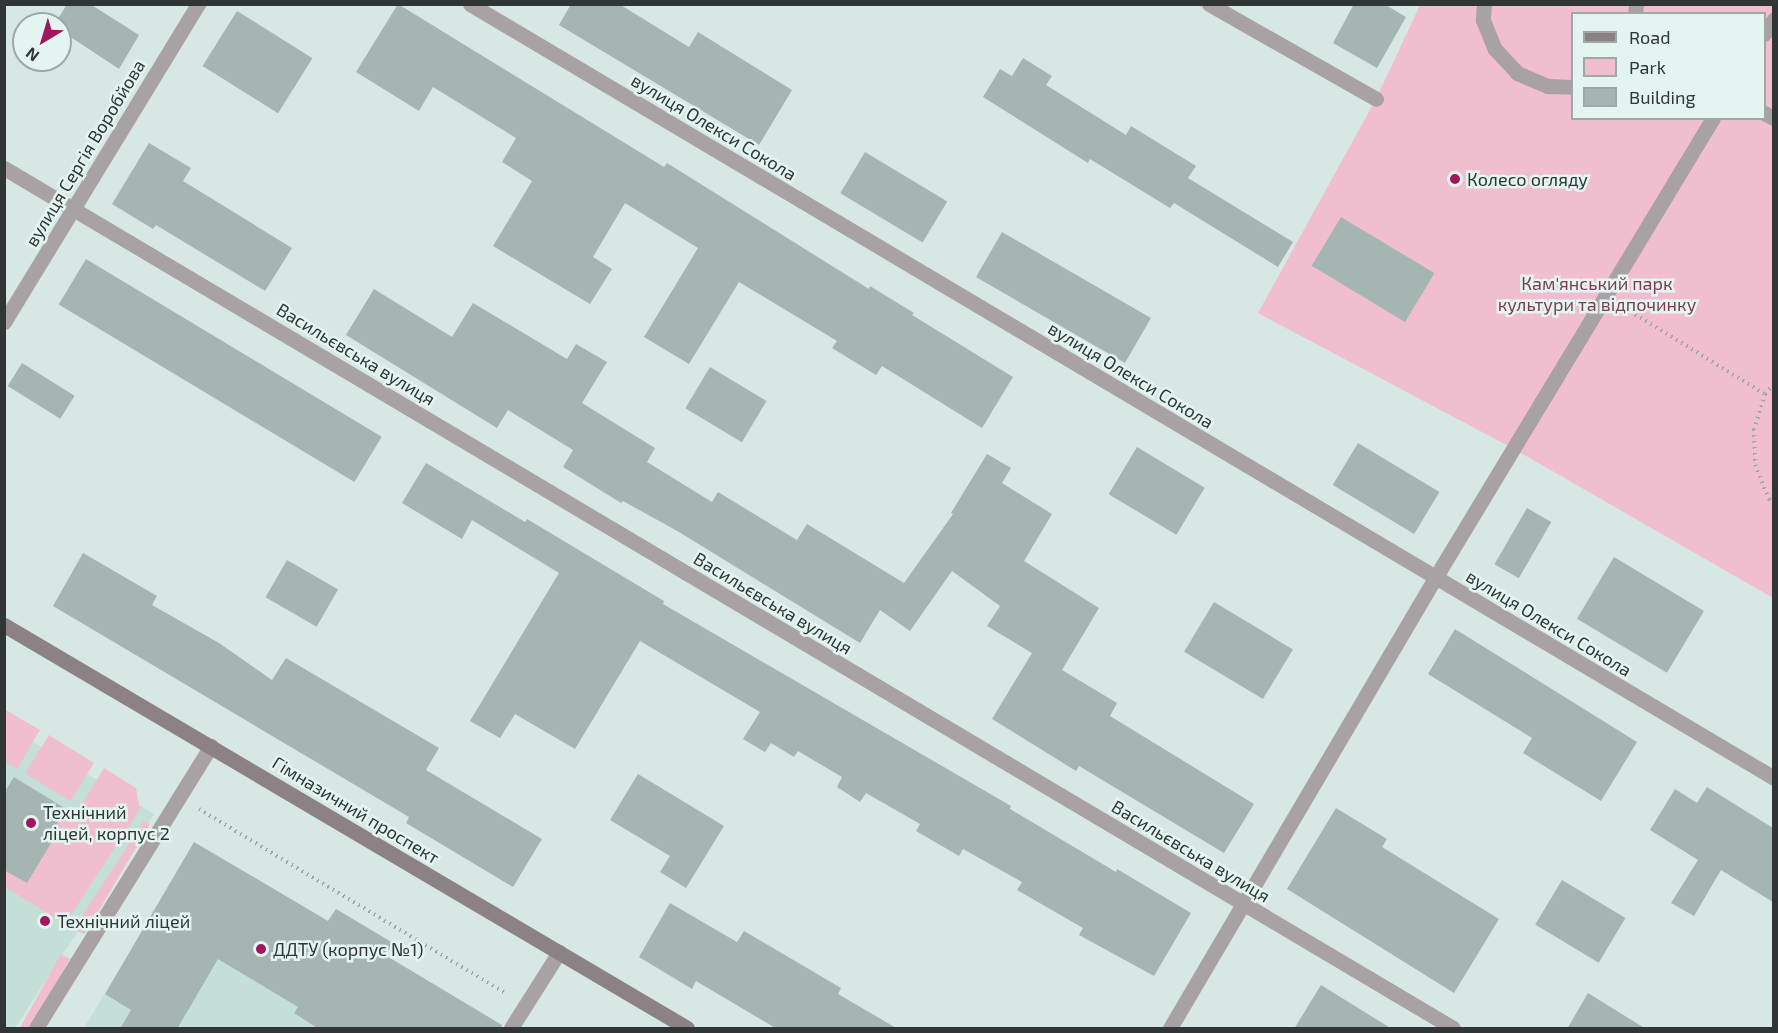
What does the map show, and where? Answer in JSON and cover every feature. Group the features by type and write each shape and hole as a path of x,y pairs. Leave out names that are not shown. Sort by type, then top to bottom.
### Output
{"main road":[{"name":"Гімназичний проспект","path":"4,626 211,746 687,1029"}],"street":[{"name":"вулиця Сергія Воробйова","path":"4,322 198,4"},
{"name":"вулиця Олекси Сокола","path":"470,4 1773,778"},
{"path":"1209,4 1376,99"},
{"path":"1484,4 1483,20 1495,49 1517,73 1547,86 1571,87"},
{"path":"1170,1029 1435,578 1712,120"},
{"name":"Васильєвська вулиця","path":"4,168 1453,1029"},
{"path":"36,1029 211,746"},
{"path":"511,1029 559,952"}],"path":[{"path":"1606,297 1765,394"},
{"path":"1773,384 1765,394 1754,429 1755,465 1773,504"},
{"path":"196,806 526,1005"}],"shaded area":[{"name":"Технічний ліцей","path":"5,725 154,814 15,1028 5,1028"},
{"name":"ДДТУ (корпус №1)","path":"221,858 328,921 336,909 393,943 386,956 480,1012 470,1028 84,1028 150,919 176,934"}],"green space":[{"name":"Кам'янський парк культури та відпочинку","path":"1420,5 1773,5 1773,598 1514,449 1258,313 1376,99"},
{"path":"4,709 40,730 17,769 5,762"},
{"path":"49,735 94,763 70,801 25,773"},
{"path":"104,768 136,788 140,809 65,924 5,887 5,870 27,883 52,840 49,837 66,809 76,814"},
{"path":"144,821 150,824 85,934 73,930"},
{"path":"61,954 70,959 31,1028 20,1028"}],"building":[{"path":"67,4 90,4 139,35 119,69 72,38 72,12 62,12"},
{"path":"398,4 664,167 667,163 869,289 870,286 914,313 912,315 1013,377 982,428 882,366 876,375 832,348 837,341 739,282 689,364 644,337 698,248 625,203 593,257 612,269 590,304 493,246 532,181 502,162 516,138 433,87 419,111 356,72"},
{"path":"571,4 619,4 689,47 698,32 792,90 759,145 559,25"},
{"path":"1354,4 1384,4 1406,17 1377,68 1333,43"},
{"path":"237,11 312,58 278,113 203,66"},
{"path":"1023,58 1052,76 1046,85 1126,135 1131,126 1196,166 1188,178 1293,242 1278,267 1174,203 1170,208 1090,159 1088,163 983,97 1000,69 1012,76"},
{"path":"149,143 191,168 183,181 292,248 265,291 156,225 153,229 112,204"},
{"path":"865,152 947,201 923,243 840,193"},
{"path":"1341,217 1434,273 1405,322 1312,266"},
{"path":"1002,232 1151,318 1125,363 976,277"},
{"path":"86,259 382,437 354,482 59,304"},
{"path":"374,289 452,337 473,303 567,359 576,344 607,362 582,403 655,448 647,462 712,502 718,492 797,540 807,524 904,583 953,514 951,513 987,454 1011,468 1002,483 1052,514 1024,561 1099,608 1062,670 1117,703 1110,716 1254,804 1224,853 1079,766 1076,771 992,719 1032,653 987,626 1000,606 952,571 910,631 880,610 860,643 679,532 623,501 621,503 563,467 573,450 508,410 497,428 346,335"},
{"path":"22,363 75,396 60,419 8,386"},
{"path":"710,367 767,401 742,442 685,408"},
{"path":"1358,443 1439,492 1414,534 1333,485"},
{"path":"1137,447 1205,488 1176,535 1109,494"},
{"path":"426,463 525,522 527,519 664,601 663,604 1011,806 1010,809 1116,872 1117,869 1191,913 1154,976 1079,935 1083,928 1017,890 1022,882 963,849 959,856 916,831 920,824 866,793 860,802 837,787 842,777 798,751 794,757 771,743 765,752 743,739 760,712 640,641 575,749 515,714 500,738 470,721 559,573 472,520 462,539 402,503"},
{"path":"1527,508 1551,522 1519,578 1494,564"},
{"path":"83,553 157,596 152,605 219,643 272,680 286,658 439,748 426,770 542,839 513,887 406,823 409,817 53,606"},
{"path":"1614,557 1704,611 1667,673 1577,619"},
{"path":"287,560 338,590 317,627 266,597"},
{"path":"1214,602 1293,649 1263,699 1184,652"},
{"path":"1455,629 1637,742 1601,801 1523,753 1532,738 1428,674"},
{"path":"638,774 724,826 686,888 660,872 670,856 610,820"},
{"name":"Технічний ліцей, корпус 2","path":"14,777 66,809 49,837 53,840 27,883 4,870 4,793"},
{"path":"1707,787 1773,828 1773,902 1721,870 1694,916 1671,903 1698,860 1650,830 1675,789 1697,803"},
{"path":"1336,808 1387,839 1382,847 1499,919 1454,993 1287,889"},
{"name":"ДДТУ (корпус №1)","path":"194,842 328,921 336,909 393,943 385,955 502,1025 501,1029 319,1029 294,1013 298,1007 218,959 177,1029 120,1029 131,1010 105,994"},
{"path":"1562,880 1625,918 1599,963 1535,925"},
{"path":"670,903 737,942 744,931 841,988 838,994 898,1029 777,1029 696,981 692,989 639,957"},
{"path":"1321,985 1392,1029 1294,1029"},
{"path":"1588,993 1646,1029 1567,1029"}],"place":[{"name":"Колесо огляду","path":"1455,179"},
{"name":"Технічний ліцей, корпус 2","path":"31,823"},
{"name":"Технічний ліцей","path":"45,921"},
{"name":"ДДТУ (корпус №1)","path":"261,949"}]}
